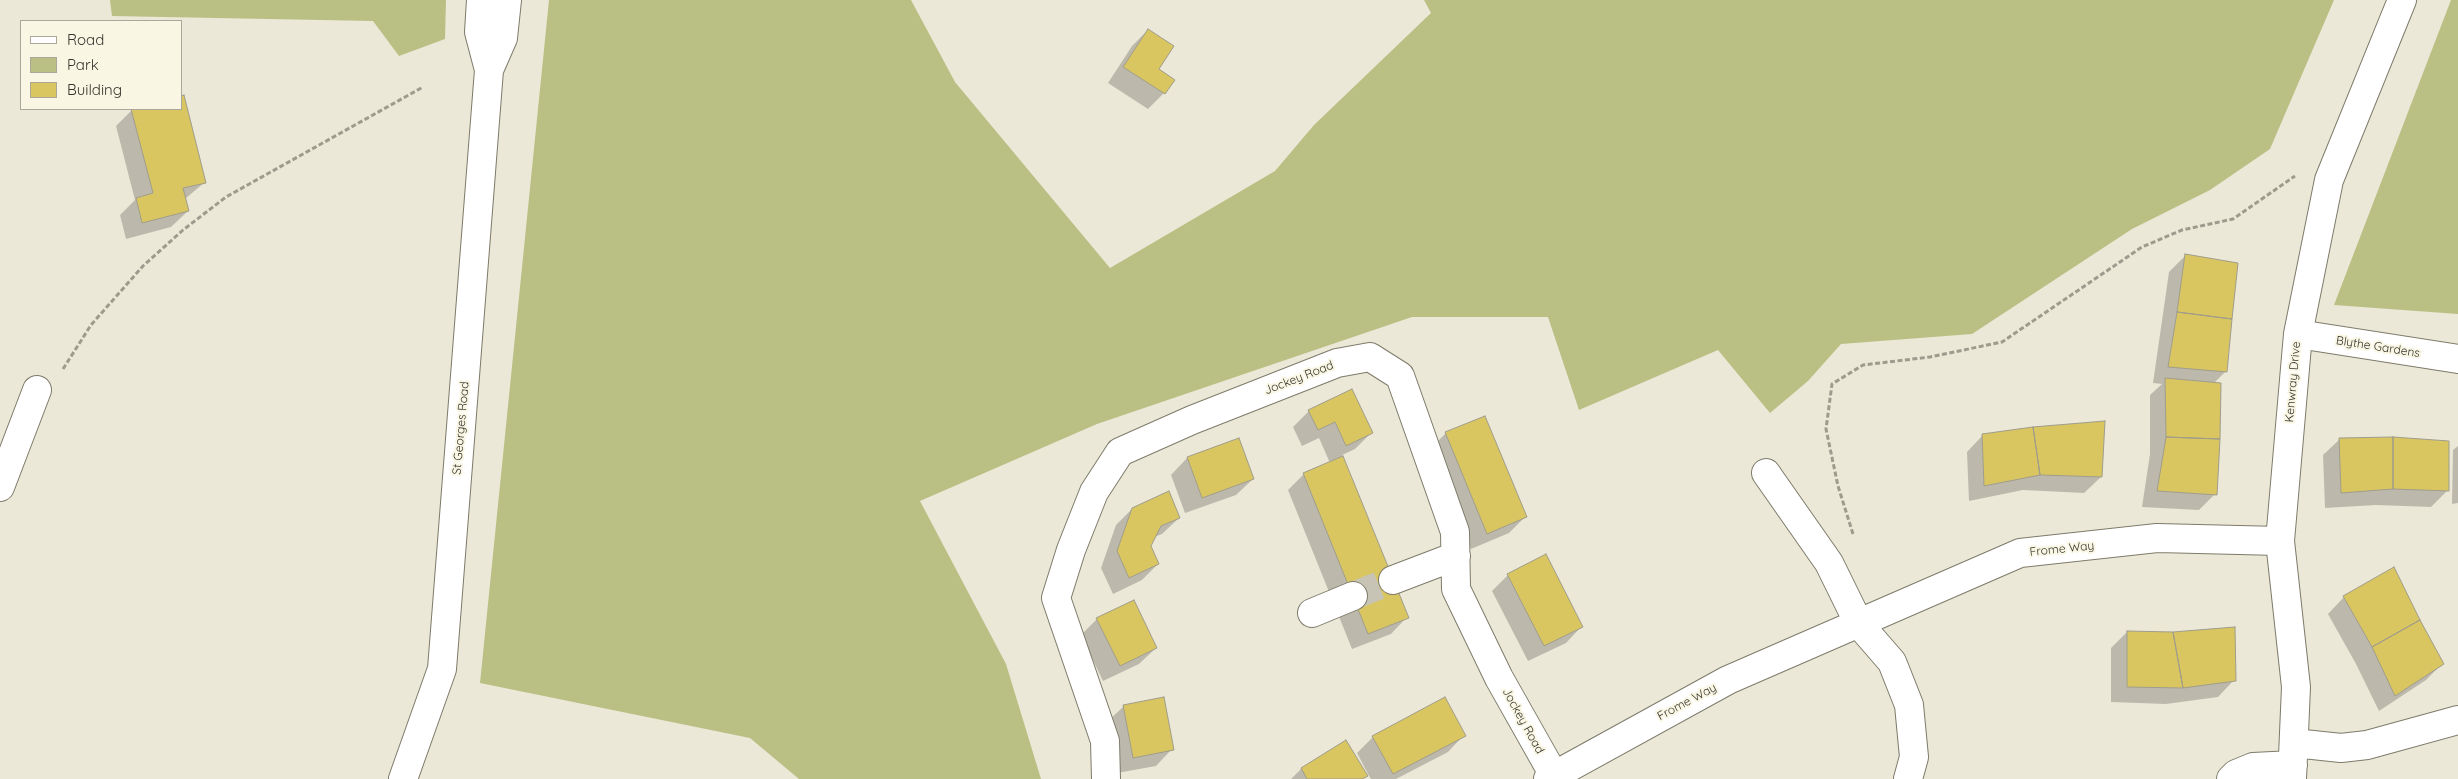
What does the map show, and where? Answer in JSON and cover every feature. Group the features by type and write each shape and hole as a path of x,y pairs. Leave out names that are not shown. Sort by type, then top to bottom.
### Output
{"street":[{"name":"St Georges Road","path":"481,0 479,32 489,70"},
{"name":"St Georges Road","path":"403,779 442,669 489,70 503,38 507,0"},
{"name":"Kenwray Drive","path":"2293,763 2296,687 2280,541 2298,334 2329,180 2386,33 2402,0"},
{"name":"Blythe Gardens","path":"2298,334 2458,359"},
{"name":"Jockey Road","path":"1106,779 1105,741 1056,598 1071,550 1094,492 1120,452 1192,420 1337,363 1370,357 1400,376 1455,532 1456,589 1499,678 1552,778"},
{"path":"0,487 37,390"},
{"path":"1766,473 1829,563 1859,624 1892,662 1909,705 1914,757 1908,779"},
{"name":"Frome Way","path":"1552,778 1728,680 2020,553 2157,538 2280,541"},
{"path":"1393,580 1456,556"},
{"path":"1312,613 1353,596"},
{"path":"2232,779 2236,774 2252,767 2293,763 2341,748 2367,745 2458,720"}],"path":[{"path":"62,371 91,324 143,266 198,219 226,197 271,170 423,87"},
{"path":"1855,542 1838,486 1826,429 1832,384 1864,365 1930,357 2002,342 2142,246 2182,230 2233,219 2298,173"}],"green space":[{"path":"110,0 446,0 445,39 399,56 373,21 112,16"},
{"path":"549,0 911,0 955,82 1110,268 1275,171 1314,125 1431,13 1424,0 2334,0 2270,149 2210,190 2132,229 1972,334 1841,344 1808,381 1770,413 1718,350 1579,410 1548,317 1412,317 1097,424 920,501 1006,664 1041,779 799,779 750,738 480,683"},
{"path":"2451,0 2458,0 2458,314 2334,305"}],"building":[{"path":"1148,29 1174,46 1159,69 1175,80 1165,94 1123,67"},
{"path":"184,95 206,183 183,188 189,211 142,223 136,198 153,193 131,110 182,110 182,96"},
{"path":"2185,254 2238,263 2232,319 2177,312"},
{"path":"2177,312 2232,319 2227,372 2168,367"},
{"path":"2165,378 2221,383 2220,439 2166,437"},
{"path":"1352,389 1373,433 1346,446 1335,422 1318,430 1308,410"},
{"path":"1485,416 1527,517 1487,534 1445,432"},
{"path":"2105,421 2102,477 2040,475 2033,427"},
{"path":"2033,427 2040,475 1984,486 1982,434"},
{"path":"2166,437 2220,439 2217,495 2157,491"},
{"path":"2393,437 2393,489 2341,493 2339,438"},
{"path":"2393,437 2449,441 2449,491 2393,489"},
{"path":"1239,438 1254,479 1202,498 1187,457"},
{"path":"1343,456 1409,618 1368,634 1303,473"},
{"path":"1169,491 1180,518 1161,526 1151,546 1159,564 1129,578 1117,551 1132,508"},
{"path":"1546,554 1583,627 1544,646 1507,574"},
{"path":"2394,567 2420,620 2372,647 2343,596"},
{"path":"1134,600 1157,648 1120,666 1096,618"},
{"path":"2420,620 2444,664 2395,696 2372,647"},
{"path":"2235,627 2236,681 2183,688 2173,632"},
{"path":"2127,631 2173,632 2183,688 2127,687"},
{"path":"1164,697 1174,750 1133,758 1123,705"},
{"path":"1445,697 1466,736 1393,774 1372,736"},
{"path":"1346,740 1368,776 1362,779 1307,779 1301,768"}],"tunnel":[{"path":"1353,596 1393,580"}]}
